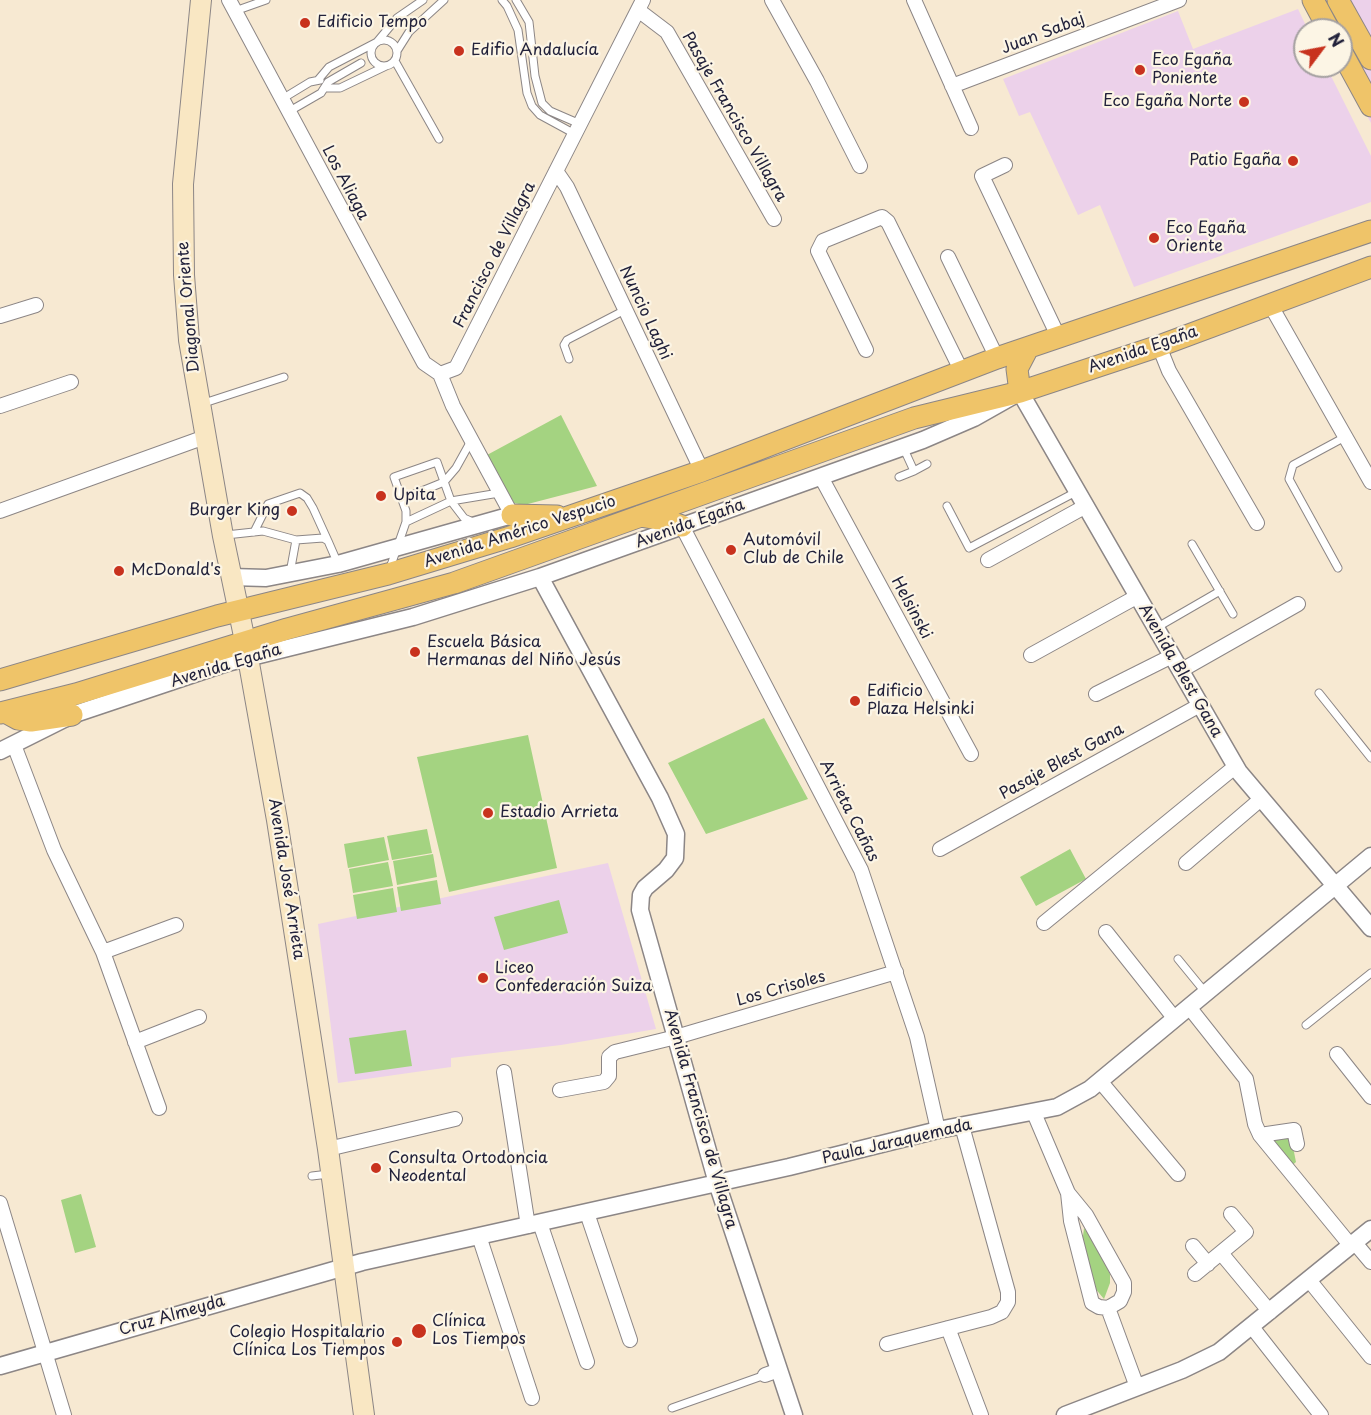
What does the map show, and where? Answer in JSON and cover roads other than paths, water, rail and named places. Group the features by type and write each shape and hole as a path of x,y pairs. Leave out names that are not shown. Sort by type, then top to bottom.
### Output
{"main road":[{"name":"Diagonal Oriente","path":"201,0 187,123 182,214 187,318 199,405 238,610"},
{"path":"1313,0 1323,18"},
{"path":"1338,0 1371,59"},
{"path":"1353,73 1371,106"},
{"path":"1020,392 1017,369 1028,348 1371,231"},
{"name":"Avenida Egaña","path":"1020,392 1159,346 1371,267"},
{"name":"Avenida Américo Vespucio","path":"0,680 238,610 388,574 573,516 702,471 1028,348"},
{"name":"Avenida Américo Vespucio","path":"1,710 76,694 247,649 454,584 914,418 1020,392"},
{"path":"512,515 573,516"},
{"path":"640,516 682,526"},
{"name":"Avenida José Arrieta","path":"238,610 279,831 328,1149 322,1175 344,1267 364,1415"},
{"path":"1,710 18,719 31,721 72,714"}],"street":[{"path":"772,0 818,81 860,166"},
{"path":"914,0 970,128"},
{"name":"Juan Sabaj","path":"952,86 1179,0"},
{"name":"Francisco de Villagra","path":"440,374 456,368 641,5"},
{"name":"Pasaje Francisco Villagra","path":"641,5 666,32 774,219"},
{"name":"Los Aliaga","path":"232,6 424,363 440,374"},
{"path":"1005,165 982,176 1059,338"},
{"name":"Nuncio Laghi","path":"556,171 567,187 702,471"},
{"path":"866,350 818,251 823,241 882,217 888,222 962,372"},
{"path":"948,257 997,358"},
{"path":"0,316 36,305"},
{"path":"1271,306 1371,482"},
{"path":"1159,346 1169,371 1257,523"},
{"path":"440,374 471,441 512,515"},
{"path":"0,406 71,382"},
{"name":"Avenida Egaña","path":"7,748 72,714 247,649 403,620 540,577 903,447 974,418 1020,392"},
{"name":"Avenida Blest Gana","path":"1020,392 1236,766 1261,799 1371,928"},
{"path":"0,511 205,437"},
{"name":"Helsinski","path":"821,477 971,754"},
{"path":"988,560 1086,506"},
{"name":"Avenida Américo Vespucio","path":"231,577 257,579 338,564 512,515"},
{"name":"Arrieta Cañas","path":"682,526 854,856 896,972 924,1061 938,1130"},
{"name":"Avenida Francisco de Villagra","path":"540,577 660,798 676,834 675,858 666,870 645,888 640,902 717,1183 772,1372 794,1415"},
{"path":"1031,655 1138,596"},
{"path":"1180,671 1298,604"},
{"path":"1096,694 1172,656"},
{"name":"Pasaje Blest Gana","path":"940,849 1200,705"},
{"path":"7,748 103,952 159,1108"},
{"path":"1044,923 1236,766"},
{"path":"1186,863 1261,799"},
{"name":"Paula Jaraquemada","path":"344,1267 587,1213 938,1130 1034,1113 1068,1102 1100,1081 1371,856"},
{"path":"103,952 176,925"},
{"path":"1106,932 1175,1019"},
{"name":"Los Crisoles","path":"560,1090 604,1082 609,1076 609,1057 615,1052 676,1037 896,972"},
{"path":"1189,1007 1246,1079 1255,1124 1260,1135 1371,1263"},
{"path":"135,1042 199,1017"},
{"path":"1337,1054 1371,1097"},
{"path":"504,1072 534,1224 588,1362"},
{"path":"1100,1081 1178,1174"},
{"path":"1034,1113 1068,1192 1086,1215 1124,1283 1124,1292 1120,1301 1107,1308 1092,1303 1071,1221 1068,1192"},
{"path":"328,1149 455,1119"},
{"path":"887,1344 997,1315 1006,1307 1008,1297 962,1126"},
{"path":"1260,1135 1294,1130 1297,1144"},
{"path":"0,1203 6,1239 64,1415"},
{"path":"587,1213 630,1340"},
{"path":"1195,1274 1246,1232 1231,1214"},
{"path":"1065,1415 1205,1360 1252,1327 1371,1229"},
{"path":"479,1236 532,1398"},
{"path":"1193,1246 1208,1263"},
{"path":"1221,1252 1270,1312"},
{"name":"Cruz Almeyda","path":"0,1366 344,1267"},
{"path":"1309,1281 1371,1357"},
{"path":"1107,1308 1137,1387"},
{"path":"1252,1327 1321,1415"},
{"path":"948,1328 981,1415"}],"lane":[{"path":"232,6 266,0"},
{"path":"386,66 373,60 371,50 397,18 423,0"},
{"path":"439,139 395,61 397,51 409,32 444,0"},
{"path":"501,0 507,6 519,30 527,93 532,106 540,115 577,129"},
{"path":"516,0 529,22 535,76 542,103 577,129"},
{"path":"284,106 318,80 329,67 377,42 392,43 397,51"},
{"path":"318,80 340,88 395,61"},
{"path":"284,106 327,85 361,63"},
{"path":"569,359 564,345 567,340 625,310"},
{"path":"199,405 284,377"},
{"path":"1338,568 1289,479 1293,465 1345,437"},
{"path":"402,499 444,482 456,468 471,441"},
{"path":"903,447 914,471"},
{"path":"388,574 406,522 402,499 393,477 437,462 451,501 464,518 479,525"},
{"path":"899,477 927,464"},
{"path":"947,506 969,548 1077,491"},
{"path":"254,532 268,504 300,493 308,498 338,564"},
{"path":"406,522 451,501 499,493"},
{"path":"223,536 270,532 296,540 317,537 328,541"},
{"path":"290,574 296,540"},
{"path":"1192,544 1233,614"},
{"path":"1156,628 1220,591"},
{"path":"1319,693 1371,758"},
{"path":"1178,959 1205,993"},
{"path":"1306,1025 1371,973"},
{"path":"672,1408 772,1372"}],"place":[{"name":"Edificio Tempo","path":"305,23"},
{"name":"Edifio Andalucía","path":"459,51"},
{"name":"Eco Egaña Poniente","path":"1140,70"},
{"name":"Eco Egaña Norte","path":"1244,102"},
{"name":"Patio Egaña","path":"1293,161"},
{"name":"Eco Egaña Oriente","path":"1154,238"},
{"name":"Upita","path":"381,496"},
{"name":"Burger King","path":"292,511"},
{"name":"Automóvil Club de Chile","path":"731,550"},
{"name":"McDonald's","path":"119,571"},
{"name":"Escuela Básica Hermanas del Niño Jesús","path":"415,652"},
{"name":"Edificio Plaza Helsinki","path":"855,701"},
{"name":"Estadio Arrieta","path":"488,813"},
{"name":"Liceo Confederación Suiza","path":"483,978"},
{"name":"Consulta Ortodoncia Neodental","path":"376,1168"},
{"name":"Clínica Los Tiempos","path":"419,1331"},
{"name":"Colegio Hospitalario Clínica Los Tiempos","path":"397,1342"}]}
